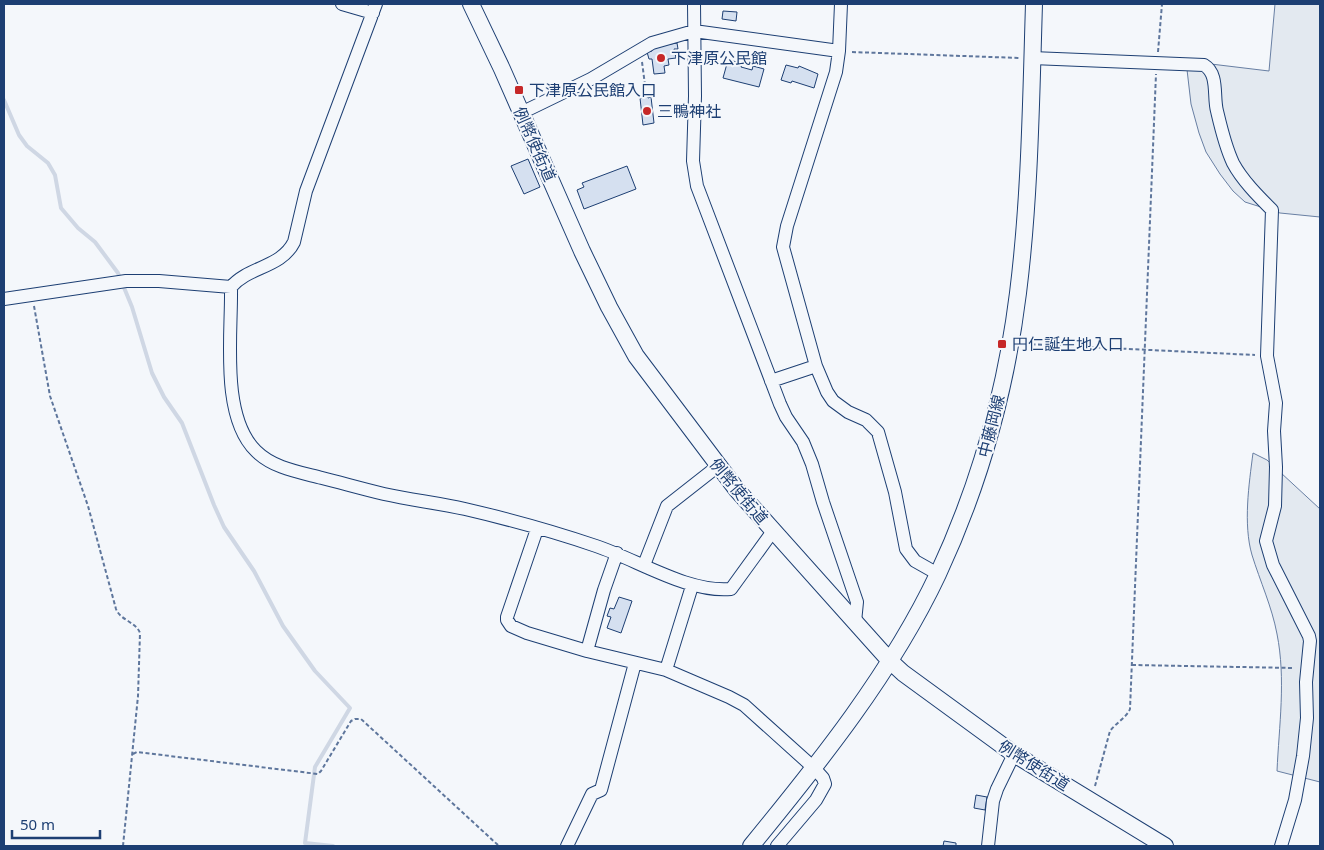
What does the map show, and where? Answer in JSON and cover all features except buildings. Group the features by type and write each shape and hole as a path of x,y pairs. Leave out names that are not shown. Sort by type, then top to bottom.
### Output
{"main road":[{"name":"例幣使街道","path":"471,4 582,251 623,334 648,374 718,466 773,531 889,660 922,687 1014,754 1165,846"},
{"name":"中藤岡線","path":"751,846 814,768 853,715 912,623 938,574 982,461 995,416 1010,344 1023,247 1029,155 1034,4"}],"street":[{"path":"4,299 144,280 231,287 248,273 283,257 291,249 294,242 306,191 375,9 342,4"},
{"path":"694,4 695,96 693,161 697,186 786,417 803,442 812,464 857,602 854,622"},
{"path":"841,4 836,72 787,226 783,247 816,366 827,392 834,401 848,412 866,420 878,432 895,492 906,549 915,561 938,574"},
{"path":"521,113 591,79 652,42 694,31 839,51"},
{"path":"1032,58 1204,65 1209,68 1213,80 1215,104 1226,147 1234,164 1251,188 1272,210 1267,356 1276,402 1274,431 1276,467 1275,506 1266,541 1273,565 1310,636 1307,668 1307,718 1303,756 1295,800 1281,846"},
{"path":"231,287 231,385 238,420 244,435 256,451 270,462 384,494 467,509 537,528 617,553 692,586 721,590 731,589 773,531"},
{"path":"771,380 816,366"},
{"path":"644,564 667,506 718,466"},
{"path":"537,528 507,620 511,626 527,633 587,651 666,670 744,705 814,768 823,778 825,784 823,790 777,846"},
{"path":"587,651 604,590 617,553"},
{"path":"666,670 692,586"},
{"path":"567,846 592,794 601,790 635,663"},
{"path":"988,846 993,801 1014,754"}],"path":[{"path":"1090,800 1110,731 1128,713 1157,64 1162,4"},
{"path":"640,49 645,85"},
{"path":"839,51 1032,58"},
{"path":"32,294 50,396 88,506 116,609 118,614 138,629 140,633 140,659 133,754 123,846"},
{"path":"1010,344 1267,356"},
{"path":"1131,665 1307,668"},
{"path":"133,754 137,752 318,774 351,722 355,719 361,719 499,846"}],"shaded area":[{"path":"1275,4 1320,4 1320,217 1280,213 1245,202 1233,191 1206,152 1191,104 1186,61 1269,71"},
{"path":"1253,453 1267,460 1320,509 1320,782 1277,771 1281,702 1280,651 1275,624 1249,543 1247,517"}],"waterway":[{"path":"4,100 19,135 27,146 48,163 55,175 61,208 78,228 95,242 118,273 132,307 152,373 164,397 182,423 224,527 254,571 283,626 315,671 350,708 315,767 305,843 333,846"}],"place":[{"name":"下津原公民館","path":"661,58"},
{"name":"下津原公民館入口","path":"519,90"},
{"name":"三鴨神社","path":"647,111"},
{"name":"円仁誕生地入口","path":"1002,344"}]}
